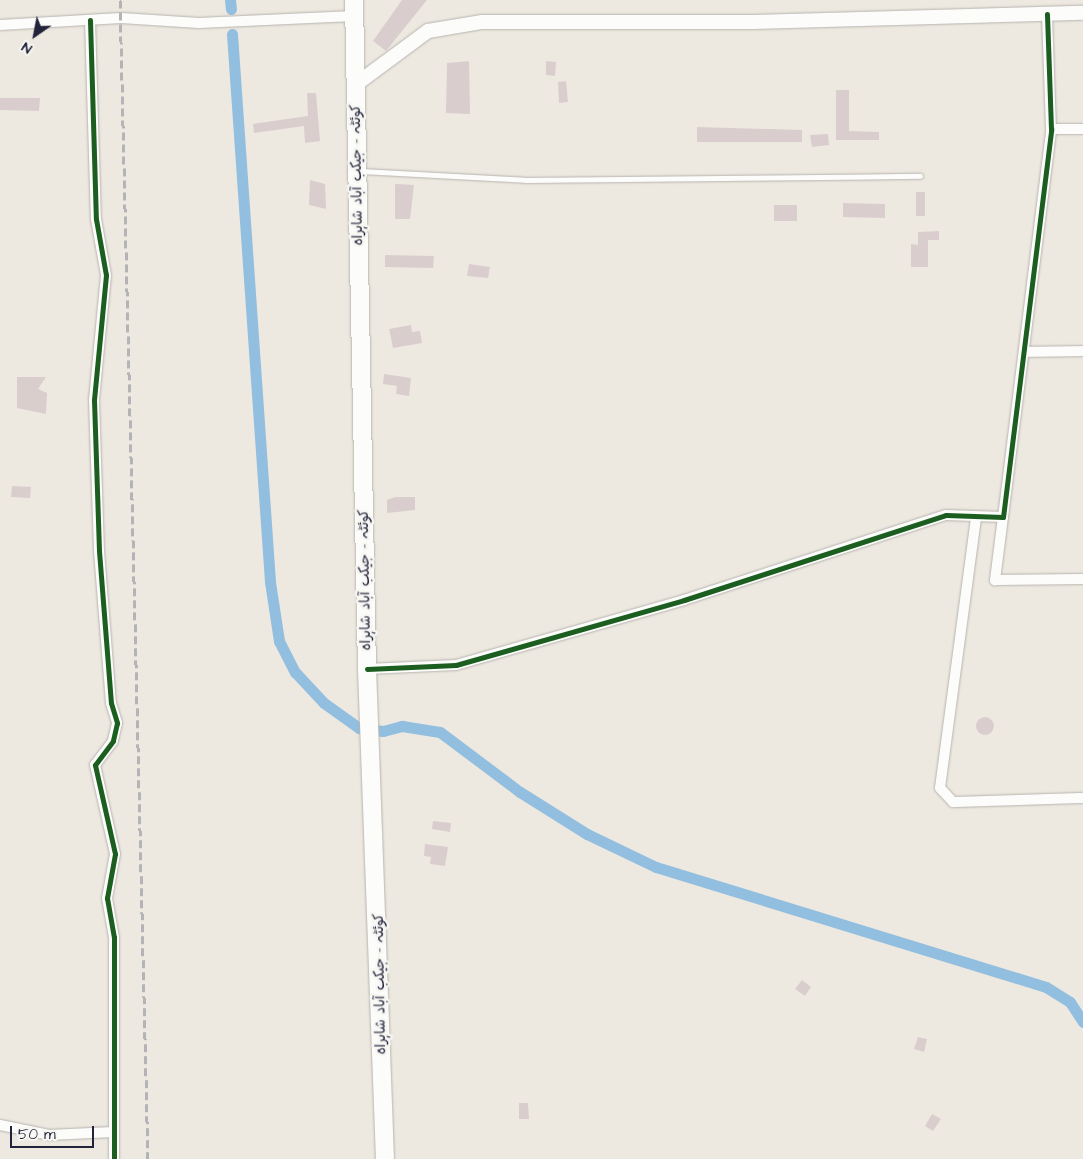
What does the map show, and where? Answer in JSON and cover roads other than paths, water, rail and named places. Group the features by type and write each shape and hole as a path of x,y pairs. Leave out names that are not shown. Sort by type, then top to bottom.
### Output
{"highway":[{"name":"کوئٹہ - جیکب آباد شاہراہ","path":"354,8 367,669 386,1159"}],"street":[{"path":"0,25 90,20 199,23 354,8"},
{"path":"355,85 428,31 482,22 753,22 1083,13"},
{"path":"1047,14 1051,130 1025,352 995,580 1083,579"},
{"path":"90,20 96,219 106,275 94,400 99,551 111,702 117,723 113,741 96,765 115,854 107,898 114,937 114,1159"},
{"path":"1051,130 1083,129"},
{"path":"1025,352 1083,352"},
{"path":"367,669 456,665 684,600 946,516 1003,517"},
{"path":"976,518 940,788 953,802 1083,798"},
{"path":"0,1125 50,1135 114,1132"}],"lane":[{"path":"358,171 525,180 920,176"}],"waterway":[{"path":"230,0 231,9"},
{"path":"232,34 270,582 279,641 295,672 324,703 359,728 383,731 402,726 440,732 520,792 587,834 656,867 1046,987 1070,1002 1083,1022"}],"railway":[{"path":"120,0 148,1159"}]}
